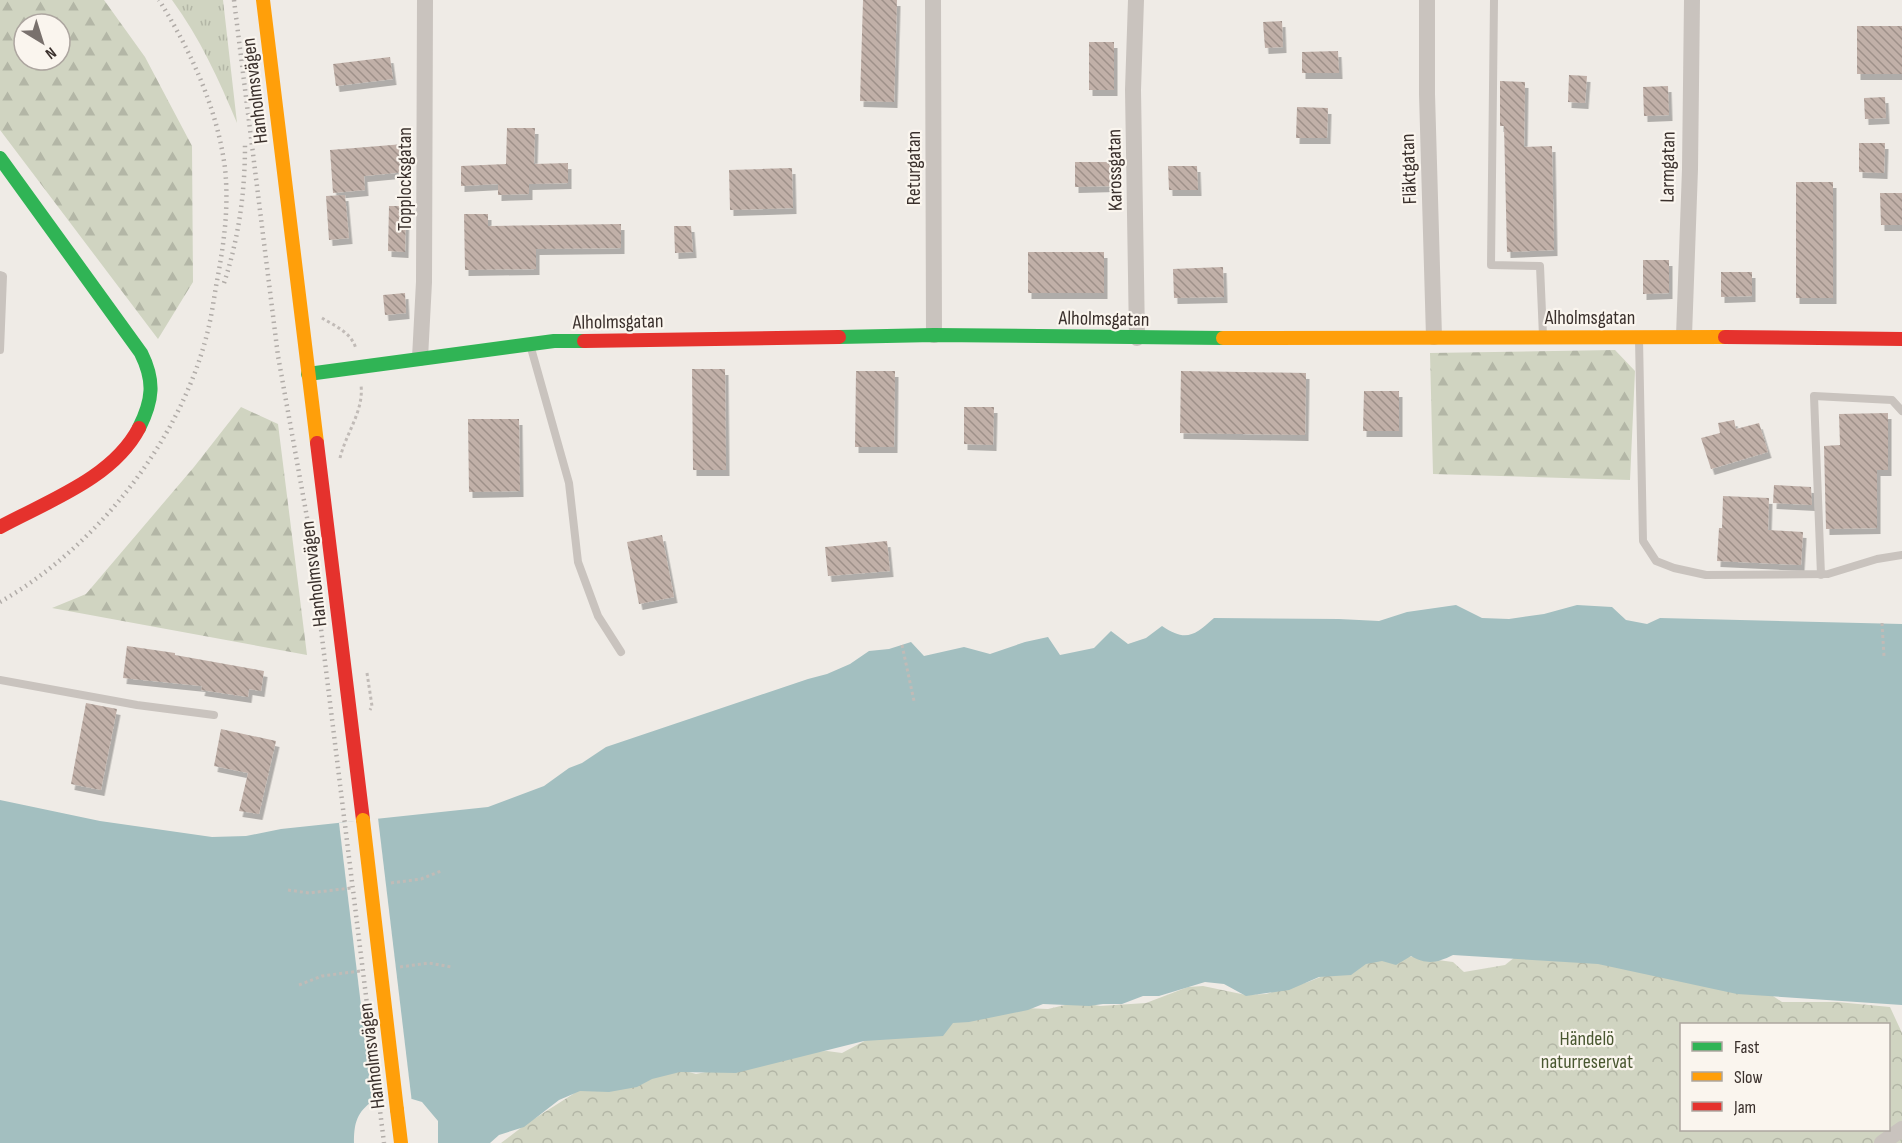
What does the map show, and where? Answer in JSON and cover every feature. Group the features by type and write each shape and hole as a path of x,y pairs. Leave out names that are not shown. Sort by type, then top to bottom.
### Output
{"street":[{"name":"Hanholmsvägen","path":"263,0 401,1143"},
{"name":"Topplocksgatan","path":"420,358 424,282 425,0"},
{"name":"Returgatan","path":"933,0 934,335"},
{"name":"Karossgatan","path":"1136,0 1133,90 1137,338"},
{"name":"Fläktgatan","path":"1428,0 1427,94 1434,337"},
{"name":"Larmgatan","path":"1684,336 1690,169 1692,0"},
{"path":"0,158 141,354 148,367 152,393 145,416 131,443 107,467 70,490 0,527"},
{"name":"Alholmsgatan","path":"308,374 566,341 934,335 1372,339 1543,336 1902,339"},
{"path":"1882,1143 1902,1129"}],"lane":[{"path":"1494,0 1491,265 1540,266 1543,336"},
{"path":"0,275 3,276 0,350"},
{"path":"1640,336 1643,541 1656,561 1674,568 1706,575 1828,574 1877,559 1902,555"},
{"path":"530,344 569,483 578,562 598,616 621,652"},
{"path":"1821,574 1814,396 1892,400 1902,411"},
{"path":"0,680 137,705 214,715"}],"path":[{"path":"1882,623 1884,656"},
{"path":"902,645 914,701"}],"green space":[{"path":"0,0 104,0 145,57 192,146 193,282 158,339 0,130"},
{"path":"172,0 223,0 237,123 208,60"},
{"path":"1615,350 1635,371 1630,480 1433,474 1430,353"},
{"path":"241,407 278,424 307,655 52,608 86,594 194,467"},
{"name":"Händelö naturreservat","path":"1392,954 1453,962 1464,972 1505,965 1515,957 1572,956 1773,996 1782,1002 1837,1002 1890,1007 1902,1033 1902,1143 501,1143 581,1089 678,1069 696,1074 807,1052 842,1053 870,1038 1024,1008 1048,1009 1084,1003 1100,1006 1146,1003 1188,987 1203,986 1246,995 1266,994 1308,982 1363,960"}],"water":[{"path":"1456,605 1482,618 1509,619 1544,614 1577,605 1612,607 1626,620 1647,624 1660,618 1902,624 1902,1005 1737,994 1598,964 1453,955 1442,960 1427,962 1411,956 1396,965 1382,961 1366,964 1351,975 1319,977 1289,990 1246,996 1224,984 1205,982 1159,996 1143,996 1122,1004 1089,1006 1043,1004 1028,1010 953,1023 943,1036 864,1041 736,1073 680,1072 652,1079 637,1087 609,1092 580,1091 559,1100 524,1127 499,1135 490,1143 438,1143 438,1121 422,1102 412,1099 370,1103 357,1120 354,1143 0,1143 0,800 100,821 212,837 246,836 281,829 488,807 544,786 569,768 582,763 606,747 827,674 850,664 869,651 889,649 911,642 924,656 964,647 990,654 1048,637 1060,655 1094,648 1111,631 1128,644 1146,638 1162,626 1177,634 1189,635 1214,618 1379,621 1407,612"}],"pier":[{"path":"378,818 412,1103 373,1105 339,823"}],"building":[{"path":"863,0 897,0 894,102 860,101"},
{"path":"1282,21 1283,47 1265,48 1263,22"},
{"path":"1857,26 1902,26 1902,74 1857,74"},
{"path":"1089,42 1114,42 1114,90 1089,90"},
{"path":"1338,51 1339,73 1302,73 1302,52"},
{"path":"390,57 393,79 336,86 333,64"},
{"path":"1569,75 1587,76 1585,103 1568,102"},
{"path":"1500,81 1525,82 1524,147 1552,146 1554,250 1507,252 1504,126 1500,126"},
{"path":"1668,86 1669,115 1644,116 1643,87"},
{"path":"1885,97 1886,118 1865,119 1864,98"},
{"path":"1297,107 1328,108 1327,138 1296,138"},
{"path":"507,128 535,128 534,164 568,163 568,183 529,184 529,194 498,195 498,184 461,186 461,166 506,164"},
{"path":"1859,143 1885,143 1884,173 1859,172"},
{"path":"404,144 406,172 364,176 365,190 333,193 330,150"},
{"path":"1075,162 1113,162 1113,186 1075,187"},
{"path":"1168,166 1197,166 1198,190 1169,190"},
{"path":"792,168 793,208 730,210 729,170"},
{"path":"1796,182 1833,182 1833,298 1796,298"},
{"path":"1880,193 1902,193 1902,225 1881,225"},
{"path":"345,195 349,238 329,240 326,196"},
{"path":"389,206 406,206 405,252 388,251"},
{"path":"464,214 488,214 488,226 621,224 621,248 536,249 536,269 465,270"},
{"path":"674,226 691,226 693,252 675,253"},
{"path":"1028,252 1104,252 1104,293 1028,293"},
{"path":"1643,260 1669,260 1669,293 1643,294"},
{"path":"1223,267 1224,297 1174,298 1173,269"},
{"path":"1721,272 1752,272 1752,296 1721,297"},
{"path":"405,293 406,313 385,315 383,295"},
{"path":"692,369 725,369 726,470 693,470"},
{"path":"856,371 895,371 894,447 855,447"},
{"path":"1181,371 1306,373 1305,435 1180,433"},
{"path":"1364,391 1399,391 1399,431 1363,431"},
{"path":"964,407 994,407 993,445 964,444"},
{"path":"1888,413 1888,470 1877,470 1877,528 1826,529 1824,446 1840,445 1839,414"},
{"path":"468,419 519,419 520,491 469,492"},
{"path":"1734,420 1736,429 1759,423 1768,452 1711,469 1701,438 1720,433 1718,423"},
{"path":"1774,485 1811,487 1812,505 1773,503"},
{"path":"1723,496 1769,498 1768,530 1803,532 1801,565 1717,561 1719,528 1722,528"},
{"path":"662,535 674,597 639,604 627,542"},
{"path":"887,541 890,571 828,576 825,547"},
{"path":"127,646 264,671 261,691 249,689 248,697 201,690 202,686 123,678"},
{"path":"86,703 117,709 101,790 71,784"},
{"path":"221,729 276,741 259,814 239,811 248,773 214,766"}],"railway":[{"path":"0,602 36,579 70,552 102,521 131,486 178,411 196,371 208,330 225,225 225,168 216,124 201,81 182,39 159,0"},
{"path":"234,0 278,356 308,523 384,1143"},
{"path":"224,283 234,249 240,214 245,145"}],"traffic: fast":[{"path":"0,158 141,353 149,373 150,391 147,408 139,428"},
{"path":"839,337 934,335 1223,338"},
{"path":"308,374 554,341 584,341"}],"traffic: slow":[{"path":"263,0 317,443"},
{"path":"1223,338 1725,337"},
{"path":"363,820 397,1110"},
{"path":"397,1110 401,1143"}],"traffic: jam":[{"path":"584,341 839,337"},
{"path":"1725,337 1902,339"},
{"path":"0,527 78,486 96,474 128,446 139,428"},
{"path":"317,443 363,820"}]}
